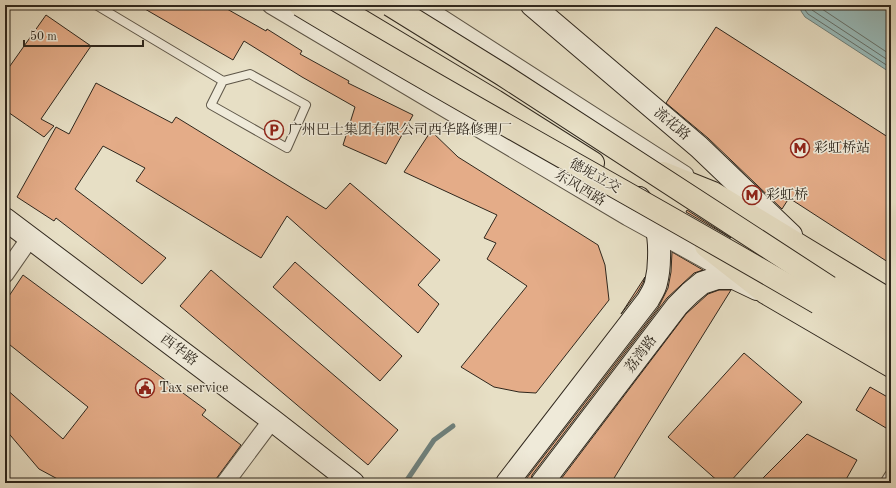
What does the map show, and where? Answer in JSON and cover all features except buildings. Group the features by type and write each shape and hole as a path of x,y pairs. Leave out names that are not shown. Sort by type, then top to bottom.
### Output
{"main road":[{"name":"德坭立交","path":"300,5 403,67 643,202 891,347"},
{"path":"335,5 498,96 584,139 712,193 891,301"},
{"path":"360,5 498,96 628,185 766,293"},
{"path":"390,5 503,75 829,287 891,324"},
{"name":"流花路","path":"532,5 699,147 806,249"},
{"name":"荔湾路","path":"507,483 648,300 656,284 659,235 653,216 648,207 628,185"},
{"name":"西华路","path":"5,219 272,420 353,483"},
{"name":"荔湾路","path":"542,483 677,306 690,293 702,283 716,278 734,278 766,293"},
{"name":"东风西路","path":"766,293 891,366"}],"street":[{"name":"东风西路","path":"271,5 659,235 766,293"},
{"path":"421,5 712,193"},
{"path":"5,274 30,238"},
{"path":"224,483 272,420"}],"lane":[{"path":"96,5 223,81 250,74 306,105 287,148 211,105 223,81"},
{"path":"884,483 891,472"}],"water":[{"path":"801,5 891,5 891,73 805,17 801,11"}],"waterway":[{"path":"405,483 434,440 453,426"},
{"path":"5,479 8,483"}],"place":[{"name":"广州巴士集团有限公司西华路修理厂","path":"274,130"},
{"name":"彩虹桥站","path":"800,148"},
{"name":"彩虹桥","path":"752,195"},
{"name":"Tax service","path":"145,388"}]}
